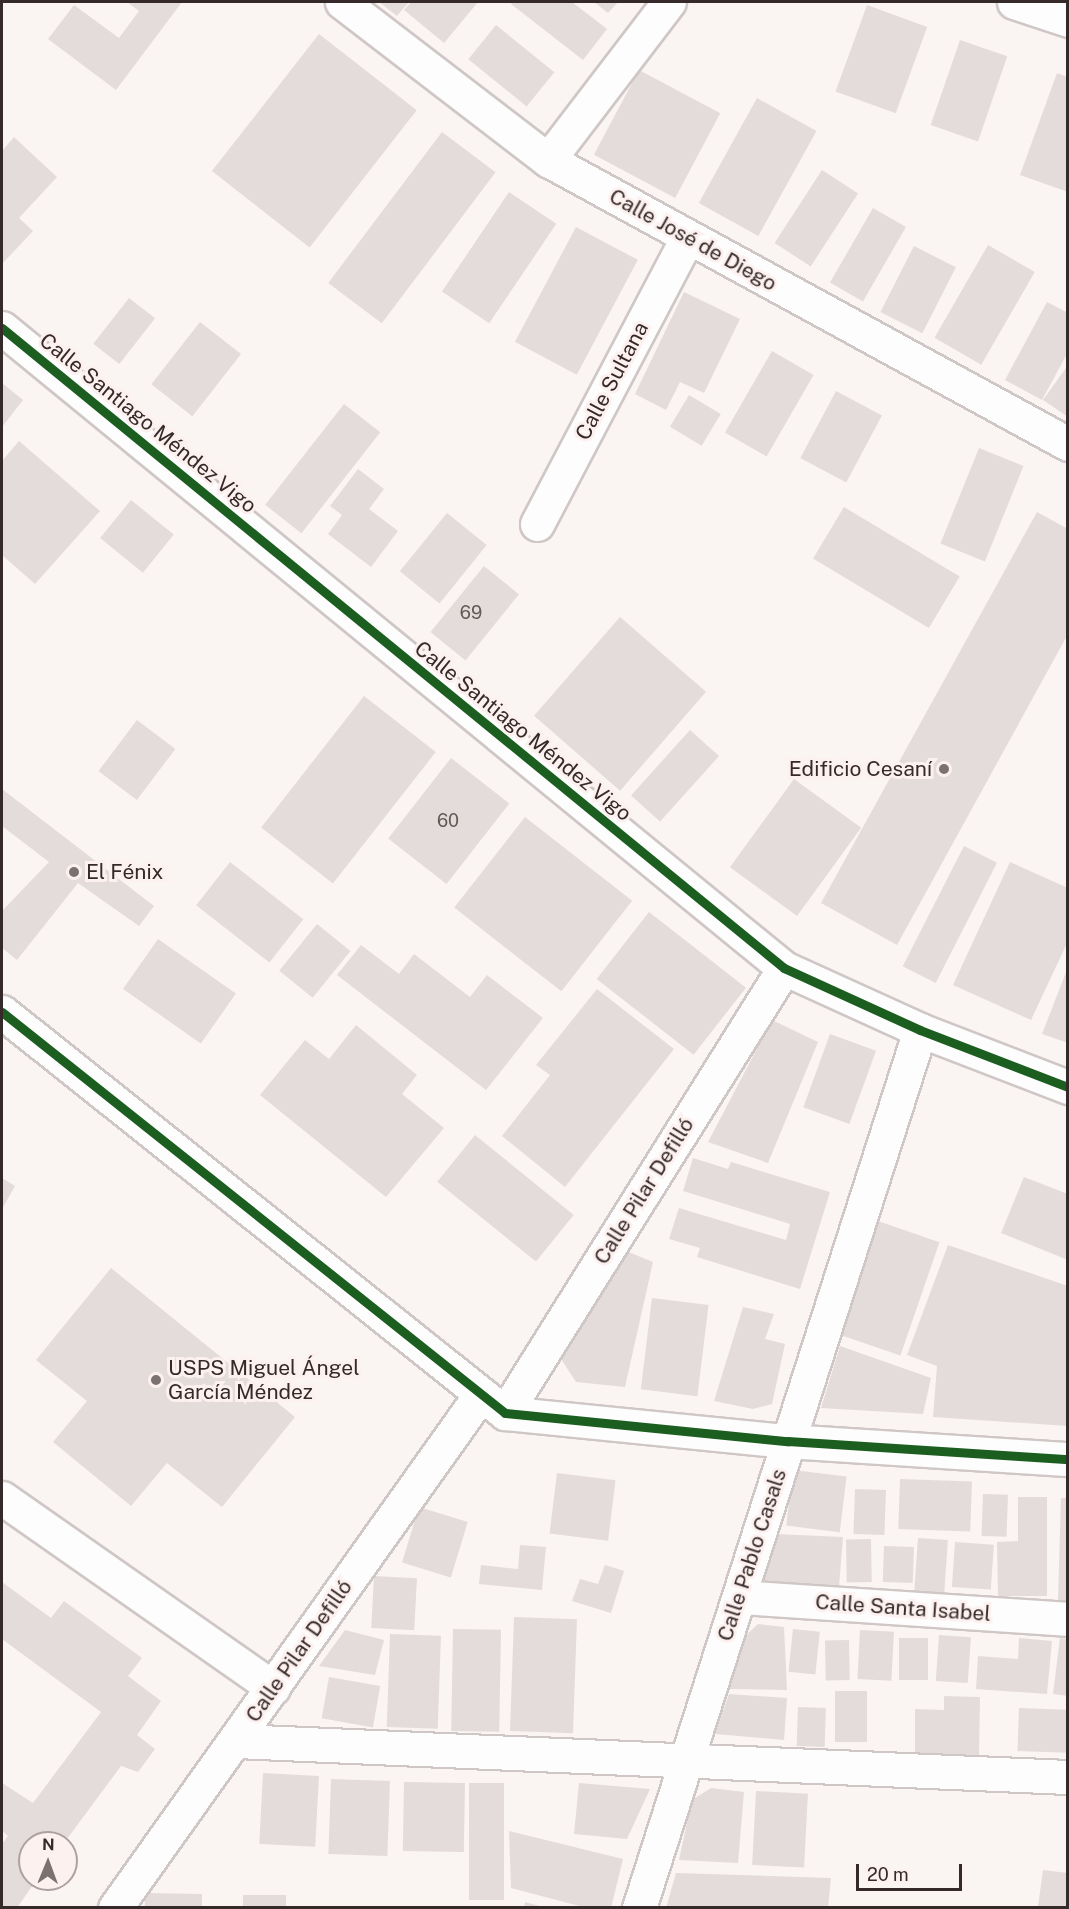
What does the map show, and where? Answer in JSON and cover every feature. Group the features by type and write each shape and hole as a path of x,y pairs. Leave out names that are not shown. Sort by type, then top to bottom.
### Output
{"street":[{"name":"Calle José de Diego","path":"342,2 548,160 687,238 1068,444"},
{"path":"548,160 669,2"},
{"path":"1014,2 1068,20"},
{"name":"Calle Sultana","path":"537,524 687,238"},
{"name":"Calle Santiago Méndez Vigo","path":"2,328 783,968 920,1030 1068,1087"},
{"name":"Calle Pilar Defilló","path":"115,1908 273,1688 493,1404 783,968"},
{"path":"2,1012 493,1404 788,1441 1068,1459"},
{"name":"Calle Pablo Casals","path":"639,1908 920,1030"},
{"path":"2,1498 273,1688"},
{"name":"Calle Santa Isabel","path":"739,1597 1068,1619"},
{"path":"236,1741 1068,1777"}],"building":[{"path":"127,2 182,2 116,90 48,39 74,5 119,38 139,11"},
{"path":"379,2 409,2 397,16"},
{"path":"411,2 478,2 444,43 404,10"},
{"path":"513,2 572,2 607,29 583,60 511,4"},
{"path":"594,2 618,2 608,13"},
{"path":"867,5 927,27 896,113 836,91"},
{"path":"496,25 554,72 527,106 468,59"},
{"path":"319,34 417,110 310,247 212,171"},
{"path":"960,40 1007,56 978,141 931,125"},
{"path":"639,70 720,113 675,198 594,155"},
{"path":"1057,73 1068,77 1068,192 1020,175"},
{"path":"757,98 816,131 758,236 699,203"},
{"path":"442,132 496,172 382,323 328,283"},
{"path":"14,137 57,177 19,218 33,231 2,264 2,151"},
{"path":"822,170 858,193 811,266 775,243"},
{"path":"509,192 556,224 489,323 442,291"},
{"path":"873,208 906,227 863,301 830,282"},
{"path":"576,227 638,260 577,375 515,342"},
{"path":"988,245 1035,272 981,365 934,338"},
{"path":"914,246 956,267 922,333 880,312"},
{"path":"684,292 740,319 704,393 680,382 666,410 635,394"},
{"path":"129,298 155,318 119,364 93,344"},
{"path":"1047,302 1068,313 1068,352 1042,400 1005,380"},
{"path":"200,322 241,354 192,416 151,384"},
{"path":"772,351 814,375 767,456 725,432"},
{"path":"1068,365 1068,417 1043,400"},
{"path":"2,383 23,400 2,427"},
{"path":"836,391 882,415 846,483 800,458"},
{"path":"689,395 721,414 702,446 670,427"},
{"path":"344,404 380,432 301,533 265,505"},
{"path":"19,441 100,511 35,584 2,555 2,461"},
{"path":"979,448 1024,466 985,561 940,543"},
{"path":"358,469 384,489 369,509 398,531 371,567 328,534 342,515 330,506"},
{"path":"131,500 174,535 143,573 100,538"},
{"path":"844,507 960,577 929,628 813,558"},
{"name":"Edificio Cesaní","path":"1037,512 1068,529 1068,634 897,945 821,903"},
{"path":"447,513 487,545 439,603 400,571"},
{"path":"484,566 519,594 465,660 431,632"},
{"path":"620,617 706,692 620,791 534,716"},
{"path":"364,696 436,752 333,884 261,828"},
{"path":"137,720 175,749 137,800 98,771"},
{"path":"690,730 719,756 660,821 631,795"},
{"path":"451,758 509,804 447,884 388,838"},
{"path":"794,779 861,828 797,916 730,867"},
{"name":"El Fénix","path":"2,789 154,906 139,926 78,883 17,960 2,948 2,911 49,862 2,826"},
{"path":"525,817 632,901 561,991 454,908"},
{"path":"964,846 997,863 936,983 903,966"},
{"path":"230,862 303,919 269,963 196,905"},
{"path":"1010,862 1068,888 1068,941 1031,1020 953,985"},
{"path":"649,912 746,988 694,1055 597,979"},
{"path":"317,924 350,951 313,998 279,971"},
{"path":"158,939 236,993 201,1043 123,989"},
{"path":"361,945 399,974 414,954 470,997 487,975 543,1018 486,1090 337,975"},
{"path":"1068,967 1068,1043 1042,1034"},
{"path":"597,989 674,1049 565,1187 502,1136 550,1075 536,1065"},
{"path":"772,1020 818,1042 768,1163 708,1142"},
{"path":"356,1025 417,1075 402,1094 444,1128 386,1197 260,1095 305,1040 329,1059"},
{"path":"830,1034 876,1051 849,1124 803,1107"},
{"path":"475,1135 574,1215 536,1262 437,1182"},
{"path":"693,1158 728,1169 731,1162 830,1192 800,1289 697,1257 700,1248 669,1239 679,1208 786,1240 790,1224 683,1191"},
{"path":"1024,1177 1068,1194 1068,1260 1001,1233"},
{"path":"2,1178 15,1186 2,1209"},
{"path":"878,1221 939,1242 900,1356 839,1334"},
{"path":"948,1245 1068,1286 1068,1426 933,1417 937,1366 907,1355"},
{"path":"626,1251 653,1262 625,1387 576,1382 561,1359"},
{"name":"USPS Miguel Ángel García Méndez","path":"111,1268 295,1417 222,1507 167,1463 131,1506 53,1442 87,1401 36,1360"},
{"path":"652,1298 709,1305 697,1396 641,1389"},
{"path":"743,1307 774,1314 765,1339 785,1344 772,1404 753,1409 714,1401"},
{"path":"840,1346 931,1378 923,1414 821,1408"},
{"path":"793,1470 847,1477 840,1532 786,1526"},
{"path":"557,1473 616,1480 608,1541 550,1534"},
{"path":"900,1479 972,1482 970,1531 898,1529"},
{"path":"855,1489 886,1490 884,1535 853,1534"},
{"path":"983,1494 1008,1495 1007,1537 982,1536"},
{"path":"1018,1497 1047,1497 1047,1596 998,1596 997,1542 1018,1541"},
{"path":"1061,1498 1068,1498 1068,1600 1058,1600"},
{"path":"419,1507 468,1522 451,1577 402,1562"},
{"path":"776,1534 843,1537 839,1586 761,1584"},
{"path":"918,1538 948,1540 944,1593 914,1591"},
{"path":"846,1539 871,1539 872,1582 847,1582"},
{"path":"955,1542 994,1545 991,1590 952,1587"},
{"path":"520,1545 546,1547 542,1590 479,1584 481,1565 518,1569"},
{"path":"884,1546 914,1547 913,1583 883,1582"},
{"path":"605,1565 624,1571 611,1613 572,1601 580,1579 598,1584"},
{"path":"374,1576 417,1578 414,1630 371,1628"},
{"path":"2,1582 51,1618 64,1601 142,1658 128,1676 161,1701 137,1735 155,1749 138,1772 121,1766 73,1831 18,1831 18,1891 29,1891 17,1908 2,1908 2,1844 8,1836 2,1831 2,1783 33,1803 101,1712 2,1639"},
{"path":"514,1617 577,1619 573,1733 510,1731"},
{"path":"758,1624 784,1627 787,1690 728,1689 741,1640"},
{"path":"453,1629 501,1630 499,1732 451,1731"},
{"path":"793,1629 820,1632 815,1675 789,1672"},
{"path":"345,1630 384,1640 375,1675 319,1666"},
{"path":"860,1630 894,1632 891,1681 857,1679"},
{"path":"390,1634 441,1636 438,1729 387,1727"},
{"path":"939,1635 971,1637 968,1683 936,1681"},
{"path":"899,1638 928,1638 928,1680 899,1680"},
{"path":"1019,1638 1052,1641 1047,1694 976,1689 978,1656 1018,1659"},
{"path":"1060,1638 1068,1639 1068,1696 1053,1694"},
{"path":"825,1640 849,1640 850,1680 826,1680"},
{"path":"329,1677 380,1686 373,1727 322,1718"},
{"path":"835,1691 867,1691 867,1742 835,1742"},
{"path":"729,1694 787,1698 784,1740 715,1734"},
{"path":"944,1696 980,1697 979,1755 915,1754 915,1709 944,1710"},
{"path":"798,1707 826,1708 825,1747 797,1746"},
{"path":"1019,1708 1068,1710 1066,1753 1017,1751"},
{"path":"263,1773 319,1776 315,1847 259,1844"},
{"path":"331,1779 390,1781 387,1856 328,1854"},
{"path":"404,1782 465,1783 464,1852 403,1851"},
{"path":"469,1783 504,1783 504,1900 469,1900"},
{"path":"579,1783 650,1789 627,1839 574,1834"},
{"path":"711,1788 744,1792 738,1863 679,1860 692,1800"},
{"path":"756,1791 808,1794 804,1868 752,1865"},
{"path":"509,1831 623,1859 611,1908 587,1908 511,1888"},
{"path":"1043,1870 1068,1873 1068,1908 1038,1906"},
{"path":"676,1873 831,1878 828,1908 666,1908"},
{"path":"145,1893 202,1894 202,1908 145,1908"},
{"path":"243,1895 286,1895 286,1908 243,1908"},
{"path":"525,1902 543,1907 543,1908 524,1908"}],"cycle path":[{"path":"2,328 784,968 920,1030 1068,1087"},
{"path":"2,1012 505,1413 788,1441 1068,1459"}],"place":[{"name":"Edificio Cesaní","path":"944,769"},
{"name":"El Fénix","path":"74,872"},
{"name":"USPS Miguel Ángel García Méndez","path":"156,1380"}]}
